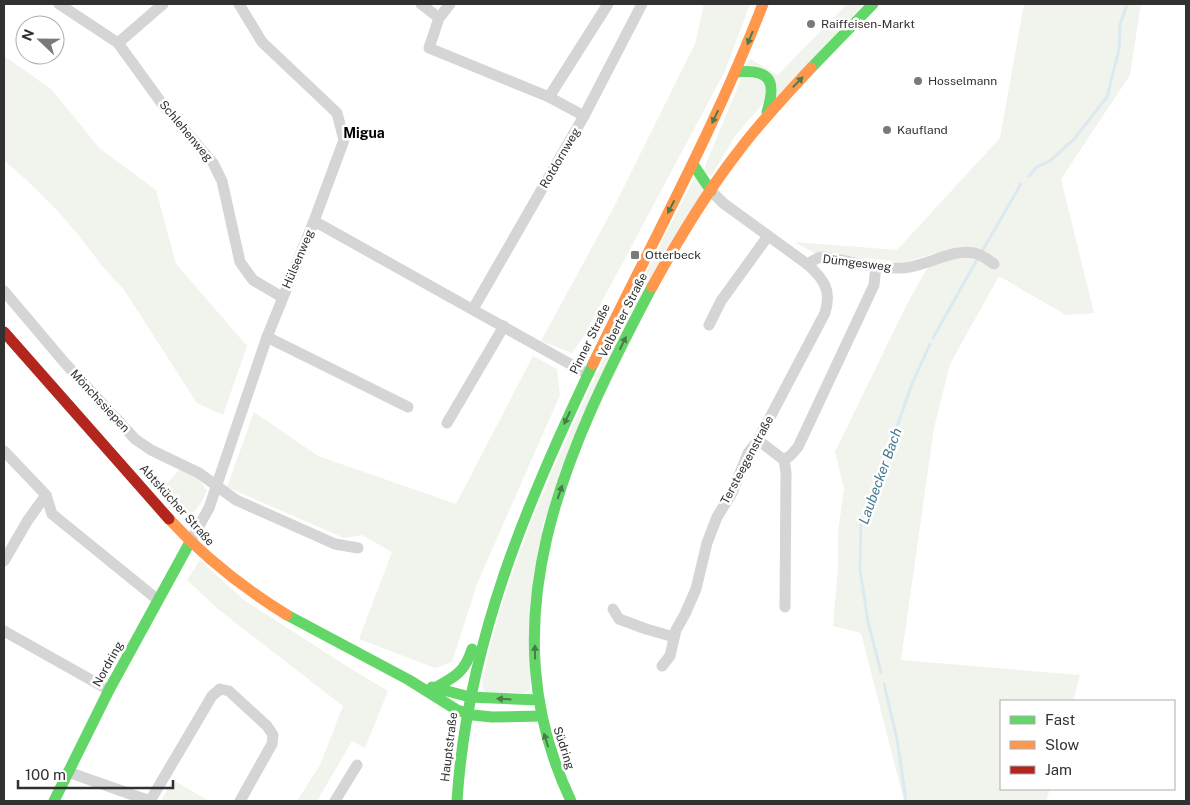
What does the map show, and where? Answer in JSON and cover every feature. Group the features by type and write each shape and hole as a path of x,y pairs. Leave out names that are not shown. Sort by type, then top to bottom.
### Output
{"street":[{"name":"Schlehenweg","path":"59,4 118,43 163,105 213,163 222,181 240,262 253,280 282,297"},
{"path":"118,43 163,4"},
{"name":"Hülsenweg","path":"190,542 209,508 267,337 314,221 344,140 337,113 262,42 239,4"},
{"path":"421,4 440,18"},
{"path":"450,4 440,18 429,48 549,97 584,116"},
{"path":"549,97 608,4"},
{"name":"Rotdornweg","path":"472,309 584,116 642,4"},
{"name":"Pinner Straße","path":"470,697 490,618 522,523 548,461 588,374 693,164 736,72 763,4"},
{"name":"Velberter Straße","path":"538,700 535,658 535,612 538,580 553,515 570,462 597,397 632,324 653,285 722,174 765,119 873,4"},
{"path":"736,72 757,71 770,80 773,95 765,119"},
{"path":"693,164 711,191"},
{"name":"Dümgesweg","path":"711,191 723,203 808,264 824,257 876,266 908,268 972,252 989,261"},
{"path":"314,221 588,374"},
{"path":"709,325 721,301 768,236"},
{"name":"Tersteegenstraße","path":"662,666 670,656 674,637 696,588 707,543 717,517 732,493 748,454 758,440 825,312 828,302 827,290 823,281 808,264"},
{"path":"784,460 798,447 808,429 874,285 876,266"},
{"name":"Mönchssiepen","path":"4,292 64,362 135,439 151,450 198,473 236,500 335,544 358,548"},
{"path":"447,423 504,326"},
{"name":"Abtskücher Straße","path":"4,332 190,542 209,560 268,604 345,648 417,684 448,706 466,714"},
{"path":"267,337 408,407"},
{"path":"758,440 784,460 786,472 785,607"},
{"path":"4,451 46,495 52,514 158,600"},
{"path":"4,561 28,520 46,495"},
{"path":"435,688 457,677 465,669 478,622 497,566 510,539 522,523"},
{"name":"Nordring","path":"54,801 109,690 190,542"},
{"path":"614,609 619,618 646,629 674,637"},
{"path":"4,631 109,690"},
{"name":"Abtskücher Straße","path":"417,684 470,697 538,700"},
{"path":"68,772 150,801 212,696 220,689 229,691 267,726 273,735 272,744 240,801"},
{"name":"Hauptstraße","path":"457,801 466,714 470,697"},
{"name":"Südring","path":"538,700 546,740 561,782 571,801"},
{"path":"466,714 541,716"},
{"path":"334,801 357,765"}],"shaded area":[{"path":"704,4 750,4 725,71 583,337 572,353 541,341 615,205 695,44"},
{"path":"847,4 864,4 776,97 777,86 745,67 750,59 778,75"},
{"path":"1024,4 1141,4 1130,75 1061,179 1094,313 1066,315 999,276 950,364 934,428 901,660 1080,675 1073,700 1000,700 1000,790 1050,790 1046,801 904,801 861,633 833,626 838,568 838,534 844,488 835,452 907,304 936,253 905,262 814,253 795,242 897,250 1000,138"},
{"path":"4,56 52,90 100,149 156,190 176,264 247,346 223,415 197,403 123,288 104,268 59,212 4,160"},
{"path":"749,76 766,82 765,101 735,136 710,176 704,171 705,166 741,79"},
{"path":"696,175 703,191 543,523 530,690 526,693 486,692 482,685 499,617 509,583 533,518 604,359"},
{"path":"533,356 557,369 560,395 477,584 452,662 435,668 359,639 392,552 362,535 344,538 227,487 254,412 318,456 456,504"},
{"path":"181,468 197,476 207,491 198,507 189,515 179,507 165,486"},
{"path":"200,560 244,600 388,691 365,748 352,741 317,801 297,801 320,765 343,706 219,610 187,580"},
{"path":"173,780 209,801 161,801"}],"waterway":[{"name":"Laubecker Bach","path":"1029,176 1037,167 1050,161 1075,138 1107,97 1119,49 1120,25 1127,4"},
{"name":"Laubecker Bach","path":"981,253 1021,184"},
{"name":"Laubecker Bach","path":"933,338 978,258"},
{"name":"Laubecker Bach","path":"881,672 868,622 860,569 861,522 912,384 930,344"},
{"name":"Laubecker Bach","path":"884,684 897,739 906,801"}],"traffic: fast":[{"path":"811,68 873,4"},
{"path":"736,72 757,72 768,79 771,84 771,92 767,112"},
{"path":"693,164 711,191"},
{"path":"571,801 546,734 535,667 536,602 547,537 566,473 591,410 620,348 652,287"},
{"path":"457,801 463,743 473,686 504,576 523,522 545,469 593,364"},
{"path":"54,801 109,690 190,542"},
{"path":"287,615 409,680 457,710 473,715 492,717 541,716"},
{"path":"435,688 462,669 472,649"},
{"path":"432,687 470,697 538,700"}],"traffic: slow":[{"path":"593,364 682,186 724,96 763,4"},
{"path":"652,287 714,184 764,119 811,68"},
{"path":"169,519 225,571 287,615"}],"traffic: jam":[{"path":"4,332 169,519"}],"place":[{"name":"Raiffeisen-Markt","path":"811,24"},
{"name":"Hosselmann","path":"918,81"},
{"name":"Kaufland","path":"887,130"},
{"name":"Otterbeck","path":"635,255"}],"district":[{"name":"Migua","path":"364,133"}]}
